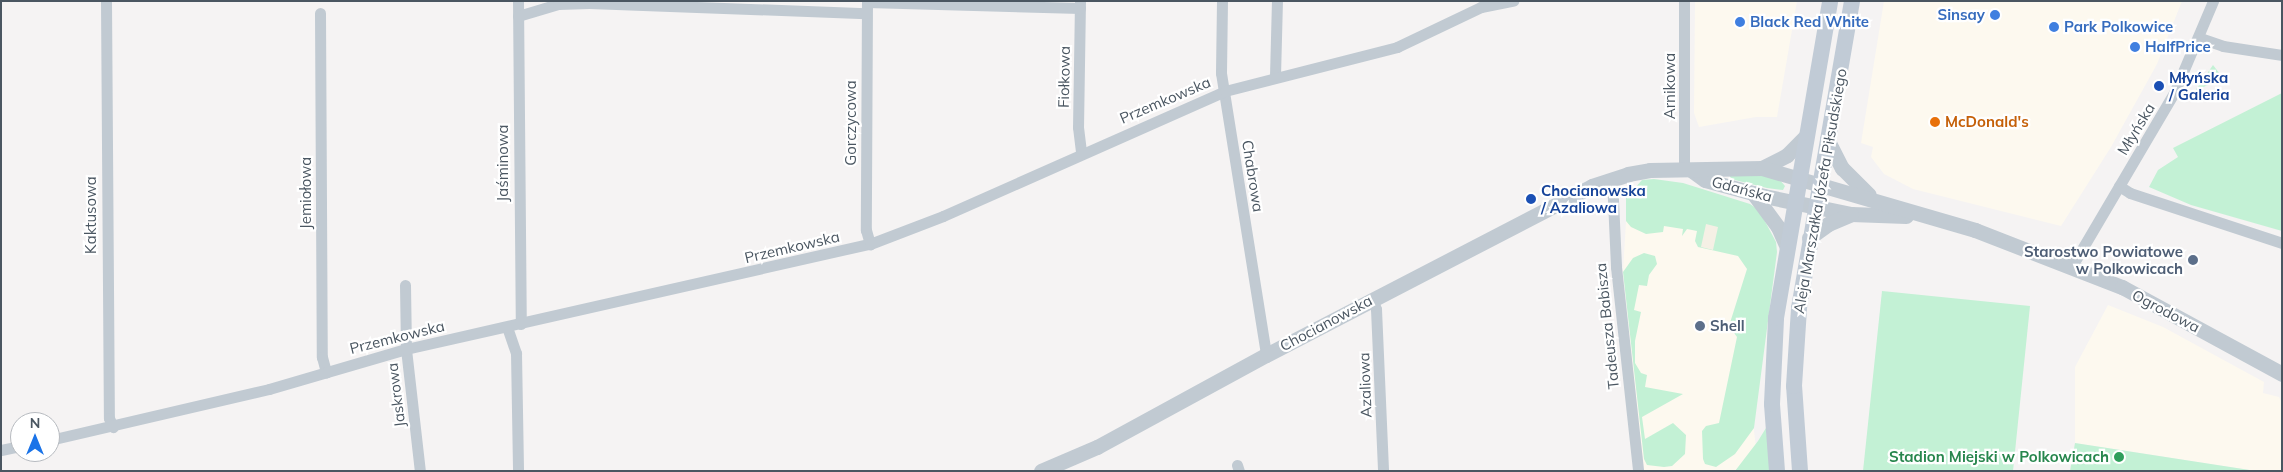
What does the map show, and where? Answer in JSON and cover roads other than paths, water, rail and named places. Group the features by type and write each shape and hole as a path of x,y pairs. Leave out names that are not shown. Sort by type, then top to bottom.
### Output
{"main road":[{"name":"Aleja Marszałka Józefa Piłsudskiego","path":"1777,471 1772,404 1776,318 1786,245 1830,1"},
{"name":"Aleja Marszałka Józefa Piłsudskiego","path":"1800,471 1794,386 1798,308 1818,183 1852,1"}],"street":[{"name":"Kaktusowa","path":"106,1 108,418 113,427"},
{"name":"Jaśminowa","path":"518,1 521,324"},
{"name":"Chabrowa","path":"1222,1 1221,73 1266,355"},
{"path":"1275,76 1277,1"},
{"name":"Przemkowska","path":"60,438 113,427 268,384 326,372 406,349 870,244 943,216 1081,153 1225,91 1275,76 1397,47 1481,7 1513,1"},
{"name":"Arnikowa","path":"1684,1 1687,170"},
{"name":"Młyńska","path":"2072,266 2174,93 2200,38 2214,1"},
{"path":"518,16 558,4 589,3 1080,4"},
{"name":"Fiołkowa","path":"1080,4 1078,127 1081,153"},
{"name":"Gorczycowa","path":"867,5 866,230 870,244"},
{"name":"Jemiołowa","path":"320,13 322,357 326,372"},
{"path":"2200,38 2223,46 2282,55"},
{"path":"1762,168 1788,155 1806,136"},
{"path":"1827,140 1833,156 1849,178 1874,199"},
{"name":"Gdańska","path":"1612,178 1650,170 1762,168 1818,183"},
{"name":"Gdańska","path":"1687,170 1705,180 1795,202"},
{"name":"Chocianowska","path":"1046,470 1105,443 1372,299 1612,178"},
{"name":"Tadeusza Babisza","path":"1612,178 1616,267 1638,471"},
{"name":"Ogrodowa","path":"1818,183 1933,218 2072,266 2160,306 2282,374"},
{"path":"2119,186 2130,193 2282,242"},
{"path":"1753,193 1778,226 1786,245"},
{"name":"Ogrodowa","path":"1795,202 1851,214 1933,218"},
{"path":"1809,238 1828,224 1851,214"},
{"name":"Jaskrowa","path":"405,285 406,349 420,471"},
{"name":"Azaliowa","path":"1372,299 1376,309 1383,471"},
{"path":"507,327 516,353 518,471"}],"place":[{"name":"Sinsay","path":"1995,15"},
{"name":"Black Red White","path":"1740,22"},
{"name":"Park Polkowice","path":"2054,27"},
{"name":"HalfPrice","path":"2135,47"},
{"name":"Młyńska / Galeria","path":"2159,86"},
{"name":"McDonald's","path":"1935,122"},
{"name":"Chocianowska / Azaliowa","path":"1531,199"},
{"name":"Starostwo Powiatowe w Polkowicach","path":"2193,260"},
{"name":"Shell","path":"1700,326"},
{"name":"Stadion Miejski w Polkowicach","path":"2119,457"}]}
